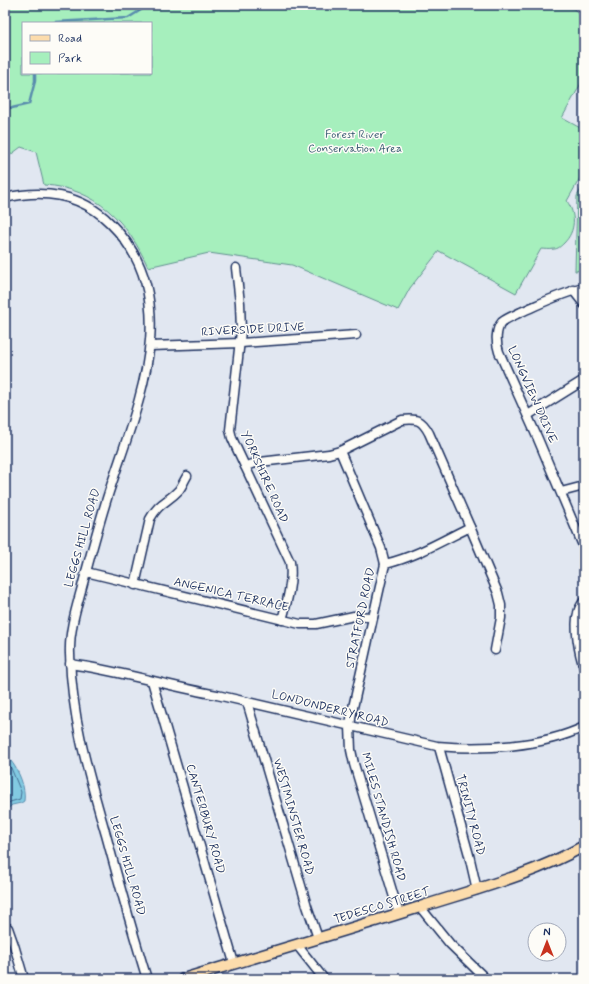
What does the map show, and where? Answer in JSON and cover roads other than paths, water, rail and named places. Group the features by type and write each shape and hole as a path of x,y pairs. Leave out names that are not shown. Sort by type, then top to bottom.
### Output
{"main road":[{"name":"TEDESCO STREET","path":"183,979 477,890 533,871 584,846"}],"street":[{"name":"LEGGS HILL ROAD","path":"5,198 30,193 65,197 86,206 107,220 131,249 143,276 150,305 152,332 145,375 103,511 86,572 70,643 73,696 84,756 147,979"},
{"name":"YORKSHIRE ROAD","path":"236,268 240,302 241,343 230,430 232,438 292,569 282,620"},
{"name":"LONGVIEW DRIVE","path":"584,288 550,298 511,317 502,323 497,333 497,346 584,548"},
{"path":"573,290 584,304"},
{"name":"RIVERSIDE DRIVE","path":"150,346 241,343 356,335"},
{"path":"528,415 584,380"},
{"path":"245,466 260,462 340,451 402,420 410,419 421,422 429,433 498,593 501,605 501,618 495,650"},
{"name":"STRATFORD ROAD","path":"340,451 381,548 385,564 372,617 350,726"},
{"path":"135,585 150,520 161,504 179,489 186,476"},
{"path":"561,492 584,486"},
{"path":"385,564 400,560 427,549 470,527"},
{"name":"ANGENICA TERRACE","path":"86,572 282,620 309,625 354,616 372,617"},
{"path":"584,601 579,608 577,615 580,656 584,667"},
{"name":"LONDONDERRY ROAD","path":"70,664 98,668 439,747 468,748 523,744 561,736 584,727"},
{"name":"CANTERBURY ROAD","path":"152,681 234,963"},
{"name":"WESTMINSTER ROAD","path":"247,702 302,891 318,938"},
{"name":"MILES STANDISH ROAD","path":"350,726 351,750 355,769 399,914"},
{"name":"TRINITY ROAD","path":"439,747 469,855 477,890"},
{"path":"420,907 450,944 486,979"},
{"path":"8,928 24,979"},
{"path":"297,945 324,979"}],"water":[{"path":"5,761 11,761 17,770 23,785 24,801 12,805 5,811"}],"waterway":[{"path":"55,22 128,18 149,5"},
{"path":"5,107 12,108 29,104 35,81 35,74"}],"park label":[{"name":"Forest River Conservation Area","path":"355,142"}]}
